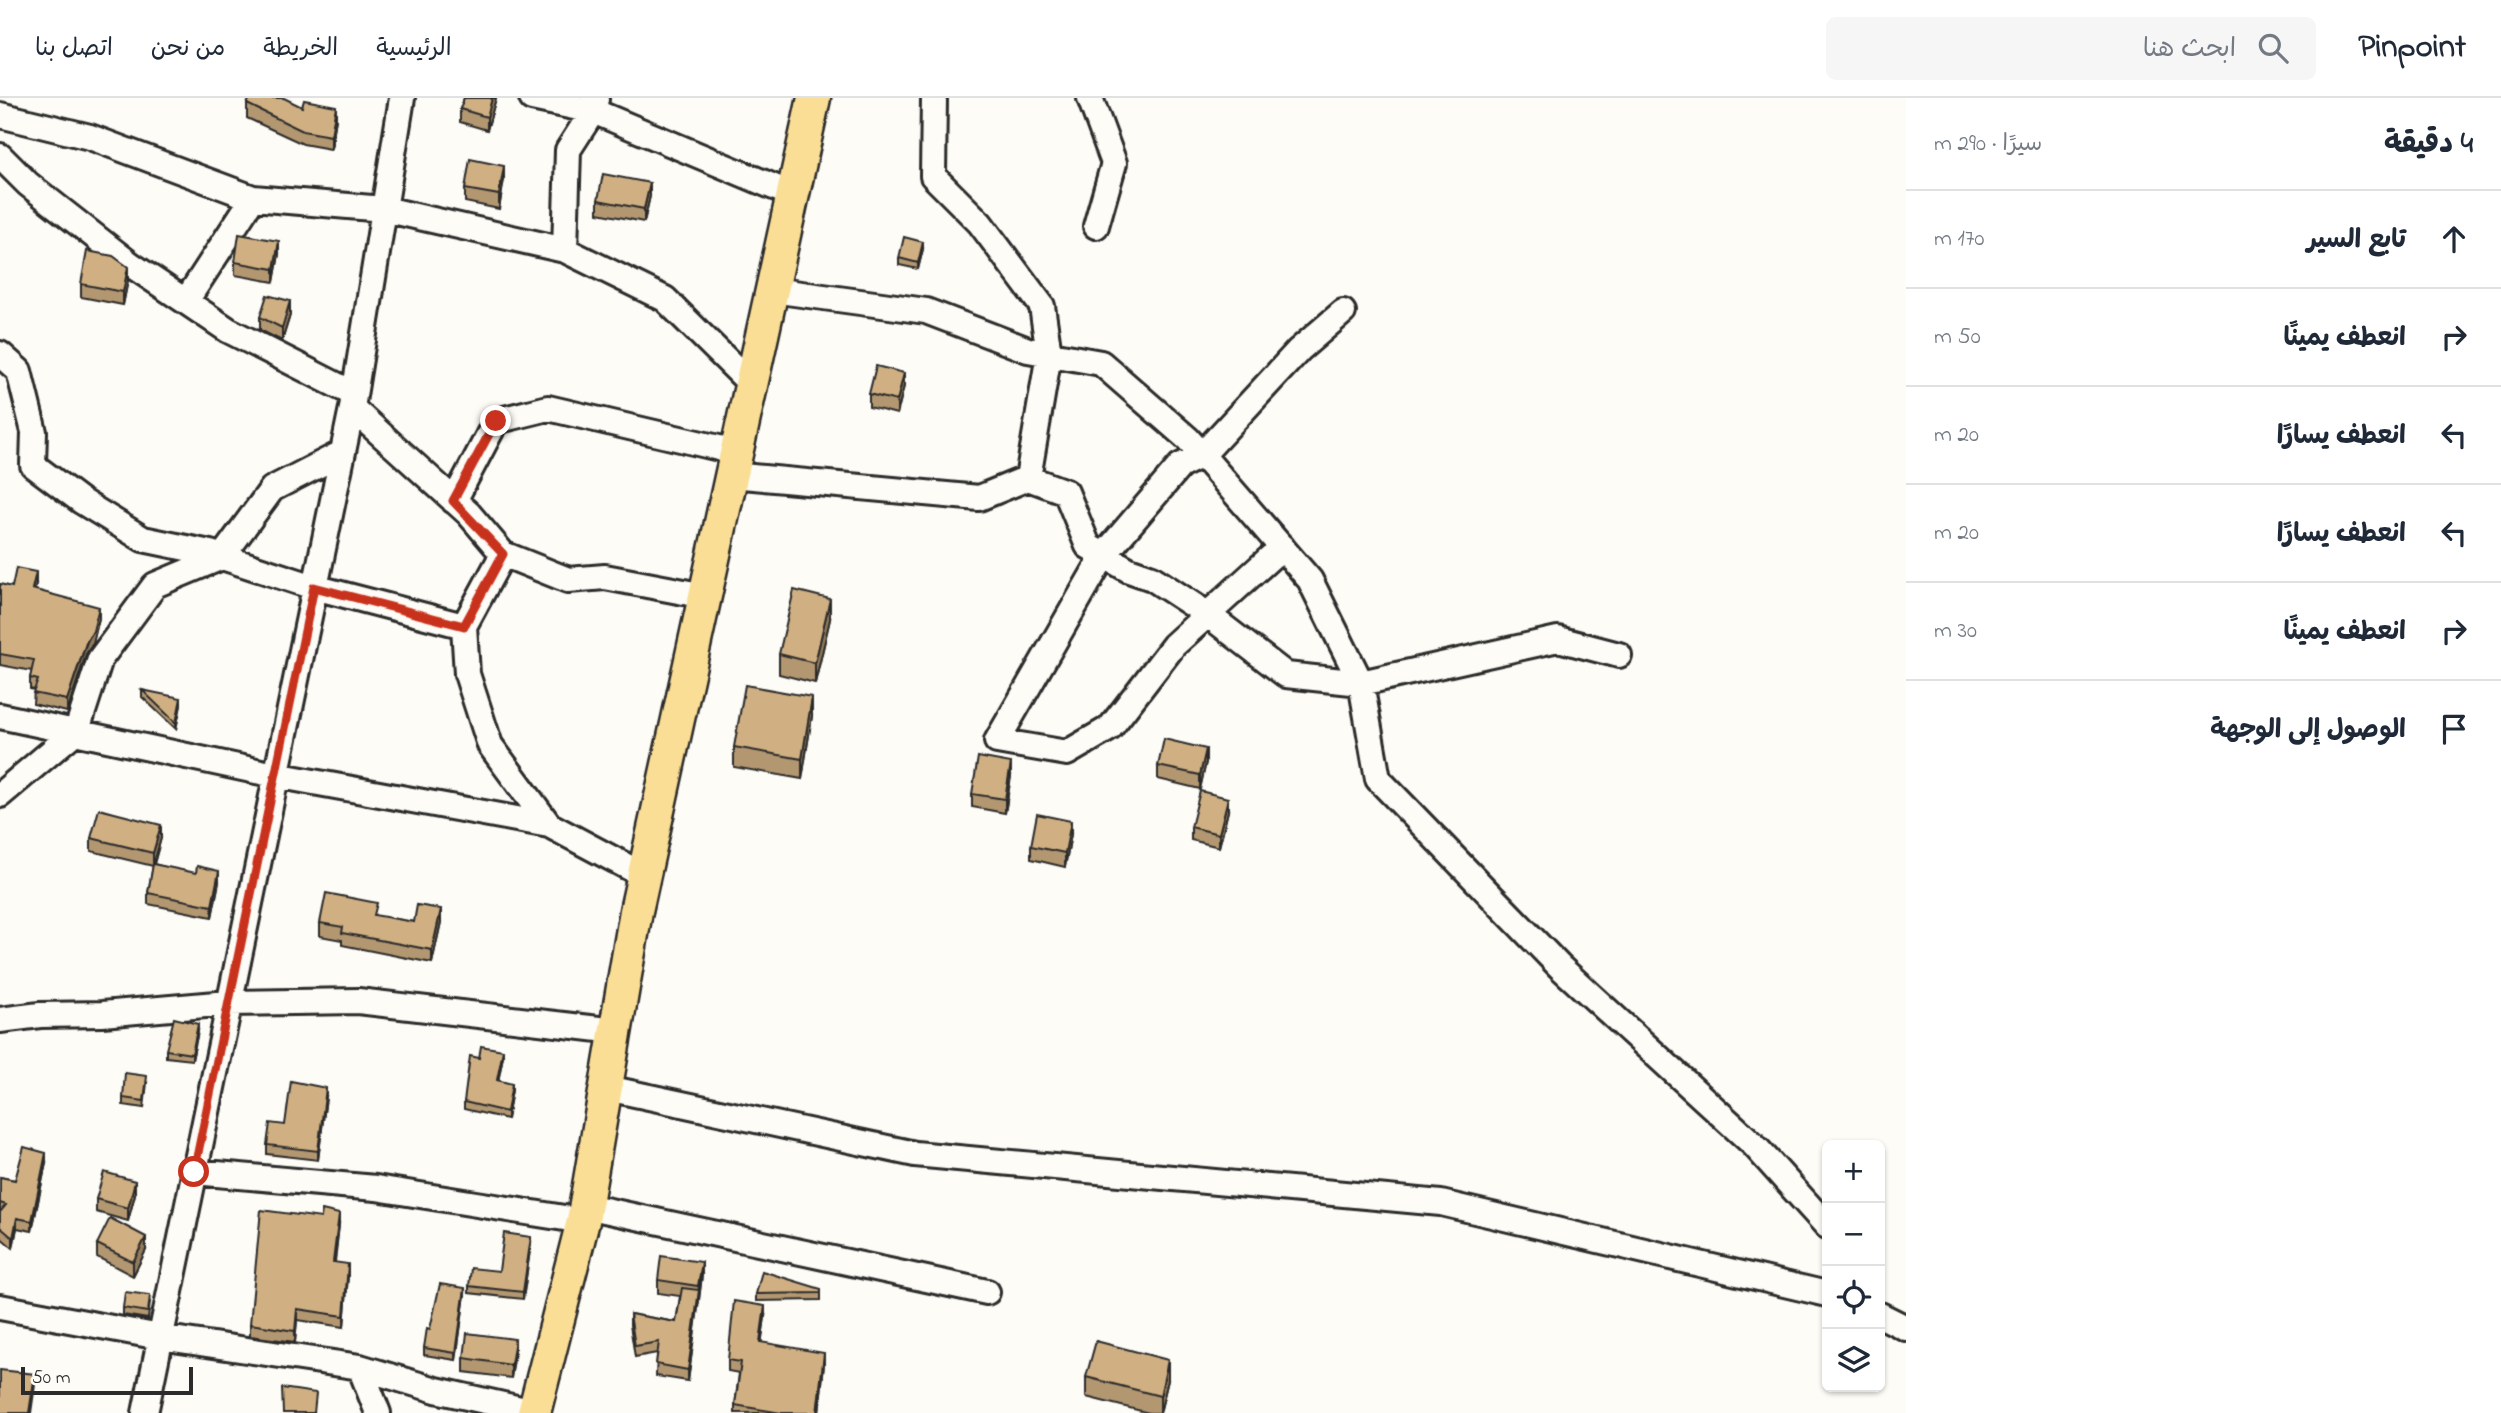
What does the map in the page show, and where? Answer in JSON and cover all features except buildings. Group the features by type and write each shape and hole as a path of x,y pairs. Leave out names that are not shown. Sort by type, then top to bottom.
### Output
{"main road":[{"path":"534,1412 584,1214 643,875 814,98"}],"street":[{"path":"145,1413 353,401 402,98"},
{"path":"532,98 595,104 793,195"},
{"path":"934,98 933,176 980,223 1042,306 1049,354 1028,478"},
{"path":"1090,98 1114,163 1096,226"},
{"path":"565,250 568,150 595,104"},
{"path":"0,115 90,137 253,198 384,209 565,250 665,299 751,384"},
{"path":"0,156 28,184 130,264 228,330 353,401 503,554 568,580 605,577 705,596"},
{"path":"186,301 253,198"},
{"path":"772,290 926,311 1028,350 1101,363 1202,455 1310,580 1360,683 1378,779 1560,967 1754,1145 1822,1220"},
{"path":"1282,547 1207,614 1146,678 1110,728 1067,753 997,741 1104,555 1180,466 1202,455 1299,350 1343,312"},
{"path":"0,354 19,371 34,432 33,465 81,501 143,539 222,557 314,587 464,626"},
{"path":"453,501 496,421 548,408 734,464 979,498 1028,478 1066,492 1088,545 1152,578 1207,614 1286,675 1360,683 1559,639 1619,655"},
{"path":"0,795 77,730 100,659 155,585 222,557 272,488 342,453"},
{"path":"503,554 464,626 467,674 490,745 549,825"},
{"path":"0,716 77,730 275,775 549,825 643,875"},
{"path":"0,1020 228,1003 358,1001 616,1031"},
{"path":"607,1088 915,1154 1441,1203 1822,1293"},
{"path":"194,1172 376,1188 584,1214 988,1292"},
{"path":"0,1307 160,1337 360,1367 436,1390 534,1412"},
{"path":"360,1367 378,1413"}],"route":[{"path":"194,1172 314,587 464,626 503,554 469,514 453,501 496,421"}]}
